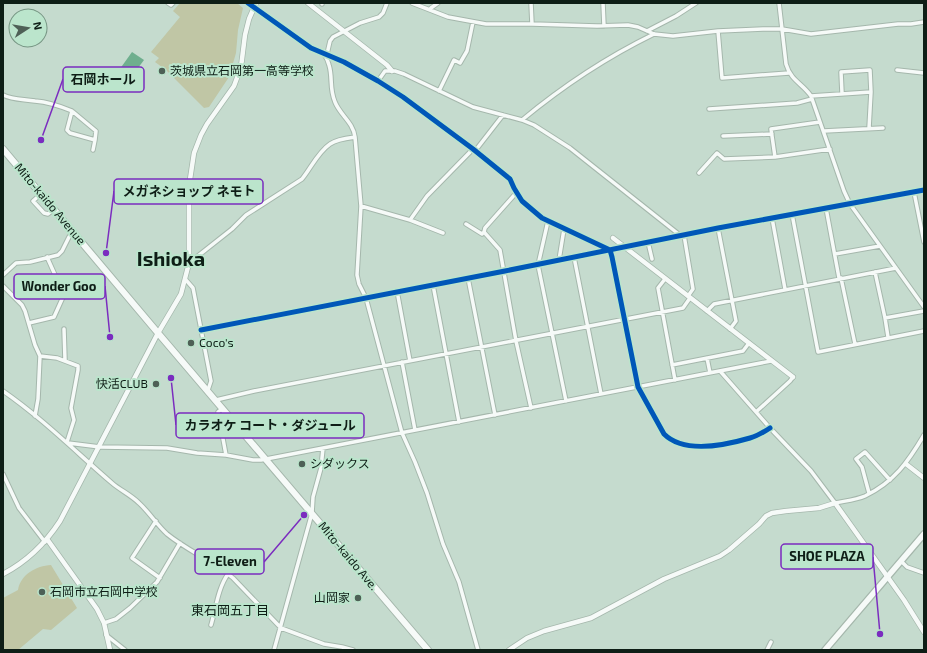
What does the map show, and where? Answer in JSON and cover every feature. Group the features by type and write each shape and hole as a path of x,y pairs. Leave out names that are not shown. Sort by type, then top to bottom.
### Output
{"highway":[{"name":"Mito-kaido Avenue","path":"3,149 158,333"},
{"name":"Mito-kaido Ave.","path":"158,333 428,650"}],"main road":[{"path":"825,650 924,534"}],"street":[{"path":"168,3 171,5 173,3"},
{"path":"248,3 254,5 301,42 344,62 378,81 403,98 474,150 510,179 522,201 542,218 610,250 638,387 664,434 669,439 676,443 704,448 751,438 770,428"},
{"path":"308,3 388,64 392,71"},
{"path":"387,3 380,17 360,23 333,37 325,54 329,63 330,86 335,103 338,110 354,130 361,206 357,275 366,298 402,433 416,462 443,544 459,582 478,650"},
{"path":"412,3 431,9 448,17 494,25 532,24 628,26 654,34 673,36 718,31 782,29 811,34 924,22"},
{"path":"428,3 431,9"},
{"path":"431,9 438,3"},
{"path":"531,3 532,24"},
{"path":"603,3 604,26"},
{"path":"780,3 786,64 789,73 808,91 812,97 844,191 850,204 924,307"},
{"path":"647,31 694,4"},
{"path":"3,574 25,560 46,540 60,521 100,447 158,333 178,299 186,280 189,263 189,186 194,153 207,124 234,86 241,67 248,19 254,5"},
{"path":"439,91 454,60 460,63 467,51 473,22"},
{"path":"718,31 722,78 789,73"},
{"path":"522,120 557,91 624,49 654,34"},
{"path":"842,93 842,72 870,70 871,92 869,128"},
{"path":"897,70 924,73"},
{"path":"216,400 402,362 684,308 693,289 682,235 570,148 534,125 522,120 473,107 414,78 395,71 385,71 378,81"},
{"path":"709,109 797,103 812,97 842,93 871,92"},
{"path":"3,95 9,98 44,102 62,106 72,111 96,131 93,150"},
{"path":"72,111 67,130 70,133 95,140"},
{"path":"410,220 427,196 474,150 503,115"},
{"path":"775,157 771,129 820,122"},
{"path":"824,131 883,128"},
{"path":"723,136 772,134"},
{"path":"189,263 232,229 246,215 302,179 320,153 331,143 337,140 355,137"},
{"path":"699,173 717,153 724,160 775,157 830,150"},
{"path":"201,330 538,265 718,228 924,190"},
{"path":"484,232 485,228 516,192"},
{"path":"914,192 924,242"},
{"path":"41,194 33,201 44,213 48,214 54,209"},
{"path":"361,206 410,220 443,233"},
{"path":"826,208 854,344"},
{"path":"792,214 818,352 924,331"},
{"path":"772,218 785,289"},
{"path":"548,221 538,265 566,401"},
{"path":"466,224 482,234 484,232"},
{"path":"718,228 736,321 730,329"},
{"path":"559,260 564,229"},
{"path":"3,275 16,263 30,262 58,254 62,251 69,237 74,232"},
{"path":"484,232 500,250 505,271 516,341 531,408"},
{"path":"613,238 792,377 790,381 756,412"},
{"path":"648,242 652,259"},
{"path":"835,254 880,246"},
{"path":"29,323 54,317 64,295 48,257"},
{"path":"574,257 601,394"},
{"path":"707,311 714,304 896,268"},
{"path":"875,272 888,338"},
{"path":"468,278 495,415"},
{"path":"665,279 658,288 675,380"},
{"path":"186,280 193,288 211,381 208,390"},
{"path":"433,285 459,422"},
{"path":"3,286 22,305 40,356 38,400 35,416"},
{"path":"397,291 410,361"},
{"path":"885,318 924,311"},
{"path":"64,329 65,360"},
{"path":"672,365 743,351 749,343"},
{"path":"40,356 65,360 78,366 71,408 74,420 68,443"},
{"path":"707,358 710,373"},
{"path":"68,443 100,447 167,448 196,453 226,455 253,460 266,459 771,361"},
{"path":"402,362 415,430"},
{"path":"720,371 810,471 835,503 904,600 924,632"},
{"path":"3,391 24,406 68,443 113,484 135,499 164,531 228,574 281,628 324,644 353,650"},
{"path":"223,408 218,412 226,455"},
{"path":"509,650 534,635 553,628 591,618 664,578 720,556 759,524 766,516 772,513 779,511 819,508 864,496 895,477 906,464 924,435"},
{"path":"920,441 924,446"},
{"path":"274,650 312,513 313,497 321,468 323,448"},
{"path":"869,493 862,467 856,459 865,452 890,480"},
{"path":"906,464 924,475"},
{"path":"3,474 19,508 46,540 97,609 104,624 110,650"},
{"path":"156,521 132,558 160,578"},
{"path":"104,624 116,619 130,608 160,578 180,543"},
{"path":"901,561 907,567 923,571"},
{"path":"211,625 220,589 228,574"},
{"path":"106,635 125,650"},
{"path":"767,650 771,642"}],"shaded area":[{"path":"180,3 237,3 243,8 238,30 236,53 229,77 209,107 204,108 166,70 155,62 159,58 151,52 180,17 173,11"},
{"path":"132,52 144,60 123,88 112,80"},
{"path":"51,565 77,608 51,630 43,629 18,650 3,650 3,598 18,590 22,579 30,572 40,567"}],"cycle path":[{"path":"248,3 311,48 344,62 403,97 473,149 510,179 522,201 542,218 610,250 638,387 664,434 672,440 682,444 706,446 750,438 770,428"},
{"path":"201,330 718,228 924,190"}],"place":[{"name":"茨城県立石岡第一高等学校","path":"162,71"},
{"name":"石岡ホール","path":"41,140"},
{"name":"メガネショップ ネモト","path":"106,253"},
{"name":"Wonder Goo","path":"110,337"},
{"name":"Coco's","path":"191,343"},
{"name":"カラオケ コート・ダジュール","path":"171,378"},
{"name":"快活CLUB","path":"156,384"},
{"name":"シダックス","path":"302,464"},
{"name":"7-Eleven","path":"304,515"},
{"name":"石岡市立石岡中学校","path":"42,592"},
{"name":"山岡家","path":"358,598"},
{"name":"SHOE PLAZA","path":"880,634"}],"district":[{"name":"Ishioka","path":"171,259"},
{"name":"東石岡五丁目","path":"230,610"}]}
